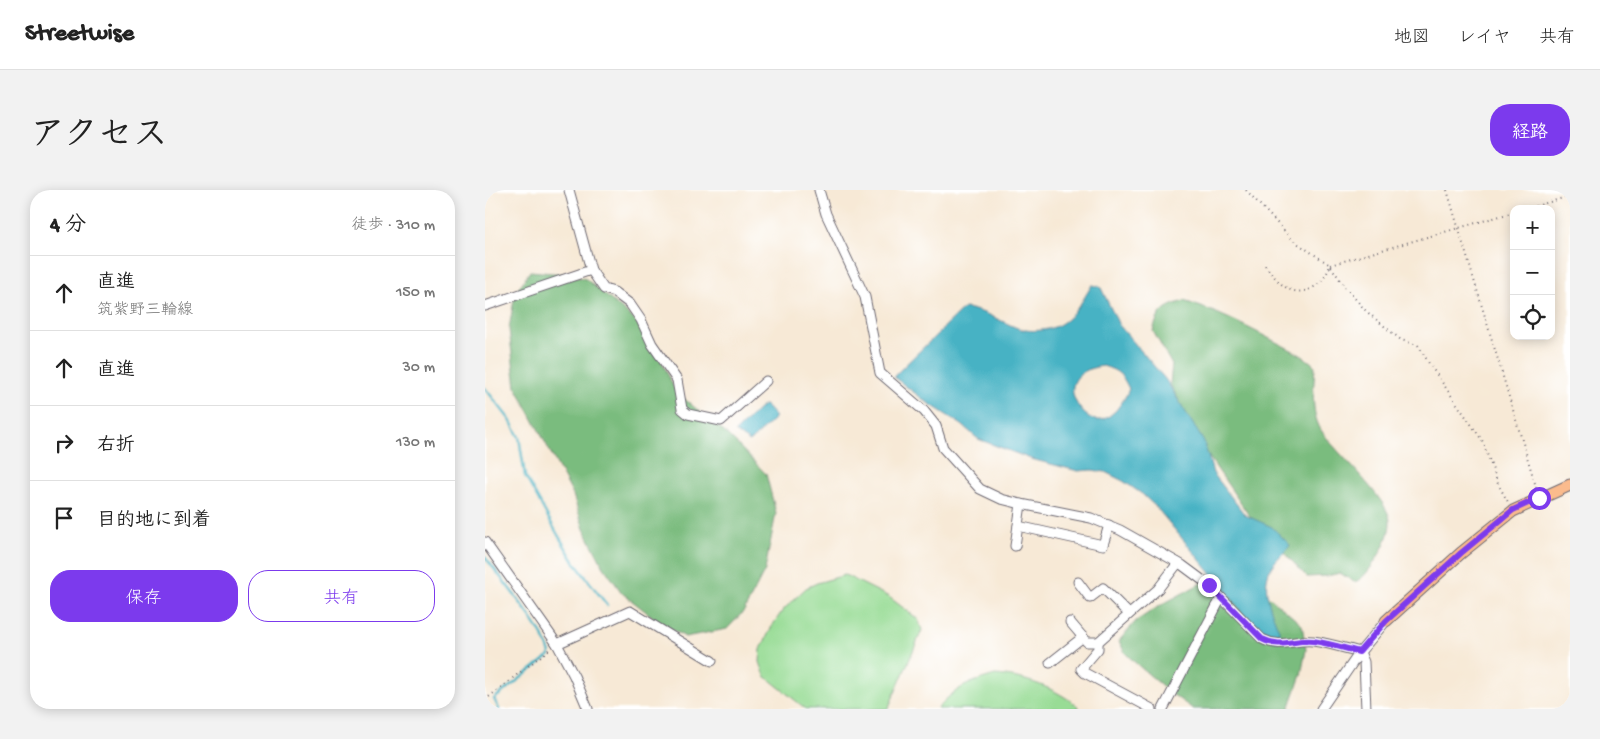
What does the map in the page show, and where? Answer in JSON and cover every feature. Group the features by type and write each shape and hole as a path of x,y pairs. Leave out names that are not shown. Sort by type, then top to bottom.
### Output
{"main road":[{"path":"1386,621 1461,553 1513,510 1570,485"}],"street":[{"path":"569,190 591,270 604,289 614,292 631,304 652,344 677,380 682,409 688,414 721,421 766,381"},
{"path":"819,190 826,214 865,296 880,373 925,410 936,426 943,448 981,489 1001,499 1091,518 1109,525 1178,563 1209,585 1262,639 1271,644 1279,645 1311,641 1359,652"},
{"path":"485,306 591,270"},
{"path":"1015,546 1021,504"},
{"path":"1018,526 1103,545 1109,525"},
{"path":"485,542 557,644 588,709"},
{"path":"1070,622 1087,642 1098,642 1158,589 1178,563"},
{"path":"1078,582 1091,598 1103,588 1129,614"},
{"path":"1163,709 1221,598"},
{"path":"557,644 630,611 712,661"},
{"path":"1321,709 1359,652 1386,621"},
{"path":"1050,663 1083,637"},
{"path":"1098,642 1098,649 1081,669 1085,673 1152,709"},
{"path":"1359,652 1364,662 1365,709"}],"path":[{"path":"1246,190 1294,241 1330,265 1366,311 1401,340 1418,344 1482,440 1498,484 1513,510"},
{"path":"1447,190 1539,498"},
{"path":"1540,205 1570,196"},
{"path":"1330,265 1510,213"},
{"path":"1265,265 1286,287 1295,292 1305,292 1319,284 1328,273 1330,265"},
{"path":"485,700 557,644"}],"green space":[{"path":"530,271 564,274 586,279 636,321 652,340 676,392 729,436 766,474 776,513 765,570 744,611 727,629 685,637 658,621 622,593 603,566 584,529 573,495 516,387 509,329 515,294"},
{"path":"1184,301 1219,314 1253,330 1296,352 1315,366 1314,407 1321,430 1372,489 1388,513 1390,522 1384,545 1373,565 1361,579 1354,582 1340,573 1307,577 1248,514 1209,457 1170,384 1172,365 1153,331 1163,310"},
{"path":"1234,573 1260,589 1302,625 1306,650 1301,675 1289,709 1193,709 1140,667 1125,653 1119,641 1136,621 1161,605 1207,580"},
{"path":"845,575 889,597 918,619 922,630 888,709 806,709 765,676 760,662 761,649 772,626 783,610 806,588"},
{"path":"995,675 1018,678 1050,689 1070,700 1079,709 937,709 950,696 963,687"}],"water":[{"path":"1092,285 1101,288 1119,325 1166,380 1204,442 1213,473 1245,515 1272,527 1290,545 1273,565 1268,576 1267,594 1269,603 1282,637 1278,641 1265,637 1242,613 1156,507 1142,494 1105,472 1092,470 1078,471 1031,459 978,439 962,425 928,403 895,378 895,375 964,308 984,313 1022,329 1042,330 1059,325 1066,320 1078,308","holes":["1103,366 1119,374 1129,389 1127,395 1113,413 1103,419 1095,420 1085,414 1077,405 1073,389 1074,382 1085,371"]},
{"path":"764,404 776,417 750,442 735,432"}],"waterway":[{"path":"485,388 510,420 519,437 525,476 558,535 575,563 607,605"},
{"path":"485,557 533,620 550,655 494,699 499,709"}],"route":[{"path":"1209,585 1262,639 1271,644 1293,644 1311,641 1359,652 1386,621 1461,553 1513,510 1539,498"}]}
